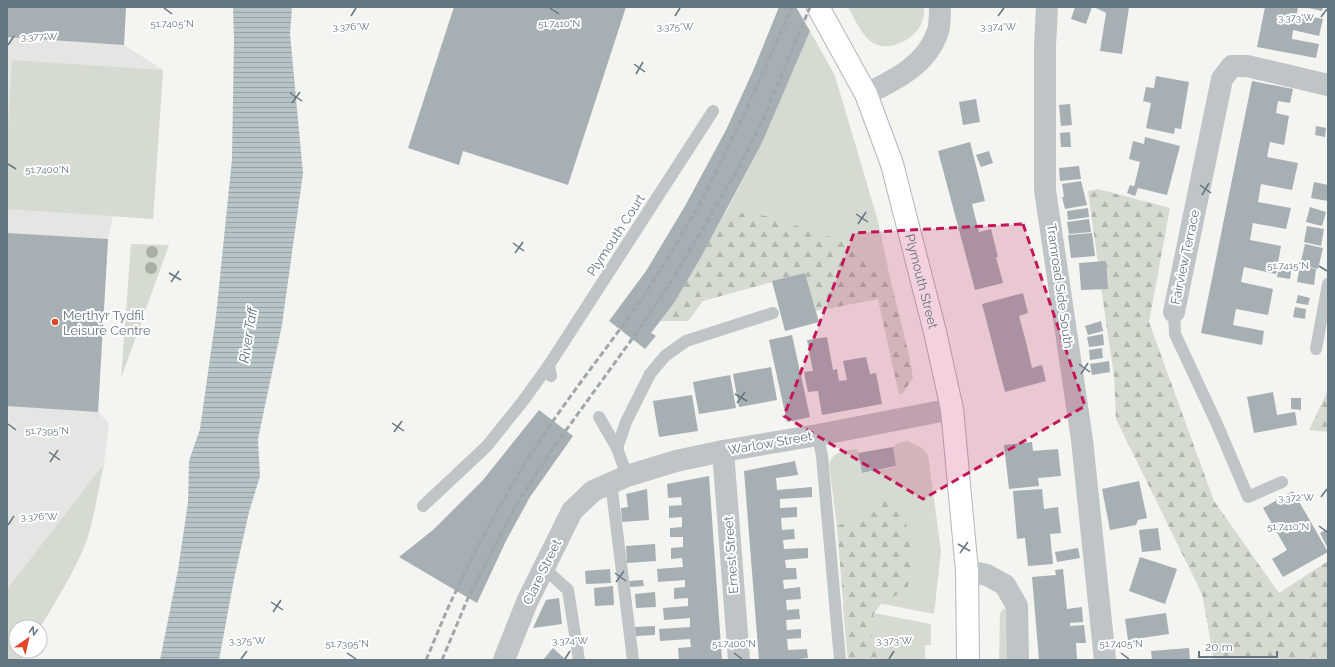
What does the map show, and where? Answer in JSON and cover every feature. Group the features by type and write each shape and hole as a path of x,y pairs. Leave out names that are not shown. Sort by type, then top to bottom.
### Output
{"main road":[{"name":"Plymouth Street","path":"818,7 866,94 892,164 935,332 952,409 967,572 968,660"}],"street":[{"path":"866,94 897,79 922,59 931,47 938,30 940,7"},
{"name":"Tramroad Side South","path":"1047,7 1045,46 1046,190 1082,440 1105,660"},
{"name":"Fairview Terrace","path":"1174,312 1222,79 1232,66 1247,66 1328,85"},
{"name":"Warlow Street","path":"610,483 676,461 952,409"},
{"name":"Ernest Street","path":"723,451 739,660"},
{"name":"Clare Street","path":"504,660 527,602 572,511 610,483"},
{"path":"967,572 987,575 1005,586 1017,606 1018,660"}],"lane":[{"name":"Plymouth Court","path":"423,506 487,446 550,371 713,111"},
{"path":"1316,349 1328,284"},
{"path":"1174,312 1175,334 1217,424 1248,497 1282,482"},
{"path":"633,660 610,483 617,448 626,422 650,374 665,356 686,341 773,313"},
{"path":"598,416 617,448"},
{"path":"818,435 822,456 840,660"},
{"path":"544,568 568,590 579,660"}],"highlighted area":[{"path":"1023,224 1085,406 923,499 784,416 854,233"}],"shaded area":[{"path":"7,7 126,7 124,45 163,70 153,219 113,216 108,239 98,412 109,424 104,464 7,589"}],"green space":[{"path":"848,7 924,7 924,15 920,26 910,38 895,45 880,46 873,43 865,36"},
{"path":"810,31 835,76 878,221 890,278 838,239 726,212 762,143"},
{"path":"12,60 163,70 153,219 7,209 7,140"},
{"path":"1098,189 1170,208 1149,322 1214,501 1279,593 1328,561 1328,660 1214,660 1202,594 1116,419 1114,376 1088,191"},
{"path":"726,212 762,215 838,239 890,278 909,355 913,378 903,393 899,395 878,299 816,311 805,273 703,301 688,321 660,321 674,303"},
{"path":"131,244 169,245 121,378"},
{"path":"1328,390 1328,432 1309,430"},
{"path":"908,441 922,448 928,455 941,551 934,614 843,596 837,526 829,464 831,459 840,452 857,449 862,473 896,467 893,447 898,443"},
{"path":"104,464 91,526 85,545 64,587 45,619 8,619 8,659 22,659 21,660 7,660 7,589"},
{"path":"891,494 903,506 914,566 907,589 881,604 874,613 871,635 892,660 848,660 837,526 874,512"},
{"path":"843,607 931,624 931,645 925,645 925,660 848,660"},
{"path":"1008,608 1011,660 999,660 1000,613 1003,609"}],"water":[{"name":"River Taff","path":"233,7 292,7 290,34 303,173 282,325 258,439 260,476 249,512 234,579 219,660 160,660 178,570 188,502 189,461 200,429 216,316 232,159 234,39"}],"building":[{"path":"7,7 126,7 124,45 7,37"},
{"path":"454,7 626,7 568,185 463,151 459,165 408,148"},
{"path":"779,7 796,7 810,31 762,143 701,257 674,303 651,333 656,336 645,349 609,321 646,271 685,206 726,130 753,71"},
{"path":"1075,7 1092,7 1086,24 1071,19"},
{"path":"1094,7 1129,7 1122,54 1100,51 1106,13"},
{"path":"1265,7 1298,7 1297,14 1323,19 1319,36 1293,30 1292,39 1319,44 1316,58 1257,47"},
{"path":"1304,7 1323,7 1322,11"},
{"path":"1156,76 1189,82 1181,129 1175,128 1174,134 1146,128 1151,103 1143,101 1146,87 1154,88"},
{"path":"1252,81 1293,89 1290,103 1278,101 1276,113 1289,116 1284,145 1270,142 1267,157 1298,163 1292,190 1261,184 1258,202 1291,208 1286,229 1253,223 1250,240 1281,246 1276,274 1244,267 1241,282 1273,289 1268,315 1236,309 1233,325 1264,331 1262,345 1201,333"},
{"path":"976,99 980,122 963,125 959,102"},
{"path":"1070,104 1072,125 1061,126 1059,105"},
{"path":"1316,126 1326,128 1325,137 1315,135"},
{"path":"1070,132 1071,147 1061,147 1060,133"},
{"path":"1145,137 1180,146 1167,195 1134,187 1140,162 1129,159 1133,141 1144,144"},
{"path":"970,142 985,201 972,204 979,232 991,229 1003,283 975,290 938,151"},
{"path":"989,151 993,163 981,167 976,155"},
{"path":"1079,166 1081,179 1060,181 1059,168"},
{"path":"1081,181 1087,205 1065,209 1062,197 1064,197 1062,184"},
{"path":"1314,182 1328,185 1328,201 1311,198"},
{"path":"1130,185 1138,188 1135,196 1127,193"},
{"path":"1310,207 1326,212 1322,226 1306,222"},
{"path":"1088,208 1089,217 1068,220 1067,211"},
{"path":"1089,219 1091,232 1069,234 1067,222"},
{"path":"1307,226 1324,229 1321,246 1304,242"},
{"name":"Merthyr Tydfil Leisure Centre","path":"7,233 108,239 98,412 7,406"},
{"path":"1092,233 1095,256 1071,258 1068,235"},
{"path":"1305,244 1323,248 1318,269 1300,265"},
{"path":"1106,261 1108,289 1081,290 1079,263"},
{"path":"1280,263 1292,265 1290,279 1277,277"},
{"path":"1300,266 1316,269 1314,285 1297,282"},
{"path":"805,273 819,322 785,331 772,281"},
{"path":"1023,293 1028,313 1019,316 1032,368 1042,365 1046,381 1005,392 982,304"},
{"path":"1298,295 1310,298 1308,305 1296,303"},
{"path":"1295,307 1306,309 1305,319 1293,317"},
{"path":"1101,321 1103,331 1088,335 1085,326"},
{"path":"1103,334 1104,345 1089,347 1087,337"},
{"path":"792,335 810,417 787,422 769,340"},
{"path":"827,337 833,370 837,369 839,381 847,380 843,361 866,357 870,374 876,373 882,404 822,415 818,391 808,392 804,372 813,371 807,340"},
{"path":"1102,348 1103,358 1090,360 1089,350"},
{"path":"1109,361 1110,372 1092,375 1090,364"},
{"path":"771,367 777,400 739,407 733,374"},
{"path":"730,375 736,408 699,414 693,382"},
{"path":"1273,392 1277,415 1295,412 1297,425 1254,433 1247,397"},
{"path":"692,395 698,431 659,437 653,401"},
{"path":"1291,398 1301,398 1301,410 1291,409"},
{"path":"539,410 573,436 530,497 506,541 477,603 399,557 433,530 483,480"},
{"path":"1032,442 1033,451 1058,449 1061,476 1038,478 1039,486 1009,489 1004,445"},
{"path":"893,447 896,466 862,473 858,453"},
{"path":"795,461 798,475 776,478 777,490 812,487 812,497 780,499 780,508 797,507 797,517 781,518 782,530 794,529 795,539 783,540 784,549 808,548 808,558 785,560 786,568 796,568 797,579 783,580 784,589 800,587 801,599 786,600 787,610 799,609 800,619 786,620 787,630 801,629 801,638 787,639 788,650 807,649 808,658 790,660 759,660 744,471"},
{"path":"709,476 722,660 679,659 678,648 691,647 690,639 660,641 659,629 690,627 690,618 664,620 663,608 688,606 688,598 674,599 674,588 685,587 685,580 658,582 657,569 683,567 682,558 671,559 671,548 683,547 683,537 670,537 670,528 682,527 682,517 669,518 669,506 682,505 681,497 668,498 667,484"},
{"path":"1139,481 1147,518 1138,520 1136,525 1110,530 1102,489"},
{"path":"647,489 649,520 622,522 621,508 628,507 626,494"},
{"path":"1042,489 1044,509 1058,507 1061,533 1050,534 1053,564 1028,566 1025,538 1017,539 1013,491"},
{"path":"1293,491 1328,552 1283,577 1272,559 1287,550 1263,508"},
{"path":"1158,528 1161,550 1142,552 1139,530"},
{"path":"1328,529 1328,549 1320,533"},
{"path":"655,544 656,561 627,563 626,546"},
{"path":"1078,548 1080,558 1057,562 1055,552"},
{"path":"1140,557 1177,569 1165,604 1129,591"},
{"path":"610,569 611,583 586,584 585,571"},
{"path":"1063,569 1067,609 1082,607 1083,622 1070,623 1070,626 1084,625 1086,643 1076,643 1077,660 1039,660 1032,577 1056,575 1055,570"},
{"path":"643,580 644,586 630,587 629,581"},
{"path":"613,586 614,605 595,606 594,588"},
{"path":"655,592 656,607 636,608 635,594"},
{"path":"559,598 562,624 533,628 546,600"},
{"path":"1166,613 1169,634 1128,640 1125,619"},
{"path":"655,626 655,635 636,636 635,627"},
{"path":"553,648 566,660 543,660"},
{"path":"1189,648 1190,660 1152,660 1151,651"}],"railway":[{"path":"426,660 448,608 467,569 489,525 513,483 539,441 578,385 642,298 693,214 729,146 792,7"},
{"path":"442,660 468,598 515,507 551,451 669,285 734,176 762,122 810,7"}],"place":[{"name":"Merthyr Tydfil Leisure Centre","path":"55,322"}]}
